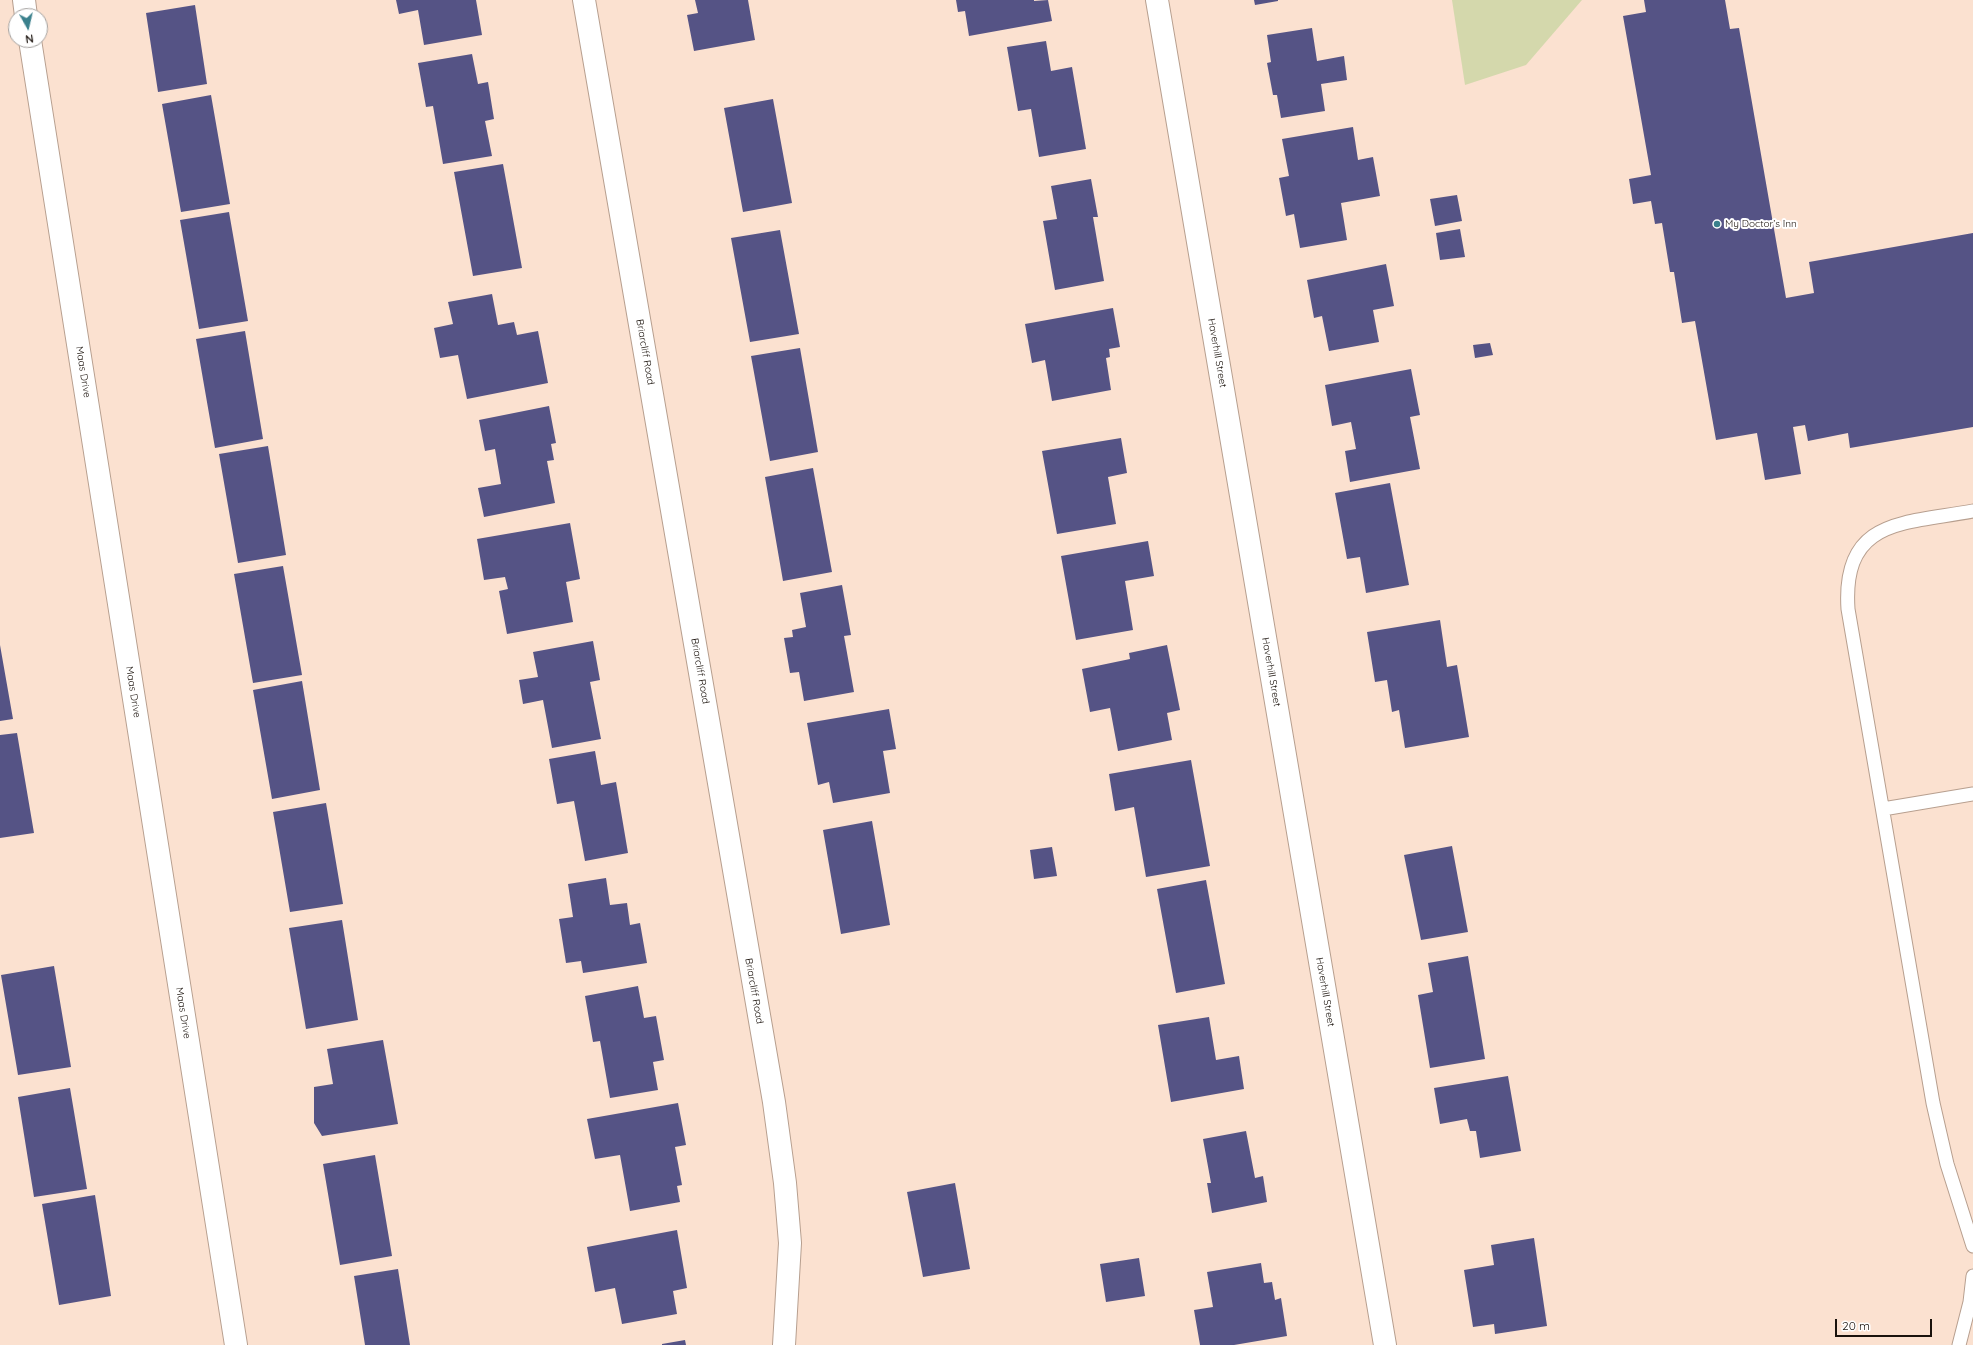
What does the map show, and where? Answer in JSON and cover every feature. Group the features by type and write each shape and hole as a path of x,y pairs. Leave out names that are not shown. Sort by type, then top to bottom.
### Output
{"street":[{"name":"Briarcliff Road","path":"584,0 775,1110 785,1183 790,1243 784,1345"},
{"name":"Haverhill Street","path":"1157,0 1385,1345"},
{"name":"Maas Drive","path":"31,48 236,1345"}],"lane":[{"path":"1973,511 1898,525 1879,531 1867,539 1860,548 1848,576 1848,609 1933,1103 1947,1164 1973,1246"},
{"path":"1882,809 1973,794"},
{"path":"1959,1345 1970,1302 1973,1276"}],"green space":[{"path":"1452,0 1582,0 1526,65 1465,85"}],"building":[{"path":"396,0 476,0 482,35 424,45 418,10 399,14"},
{"path":"695,0 748,0 755,40 694,51 687,15 698,13"},
{"path":"956,0 1048,0 1052,21 969,36 965,11 958,12"},
{"path":"1254,0 1278,0 1278,1 1255,5"},
{"name":"My Doctor’s Inn","path":"1644,0 1725,0 1730,29 1739,28 1786,298 1814,293 1809,262 1973,233 1973,427 1850,448 1848,433 1808,441 1805,425 1793,427 1801,474 1765,480 1757,433 1716,440 1695,321 1682,323 1674,272 1670,272 1662,223 1655,224 1651,201 1633,204 1629,179 1651,175 1623,16 1646,12"},
{"path":"195,5 207,84 158,92 146,13"},
{"path":"1312,28 1317,61 1344,56 1347,80 1321,84 1325,111 1281,118 1277,95 1273,95 1267,63 1271,62 1267,35"},
{"path":"1046,41 1051,71 1072,67 1086,149 1039,157 1031,109 1018,111 1007,47"},
{"path":"472,54 478,84 488,82 494,119 485,121 492,156 443,164 433,106 426,107 418,63"},
{"path":"211,95 230,204 181,212 162,104"},
{"path":"773,99 792,203 743,212 724,108"},
{"path":"1353,127 1358,160 1373,157 1380,196 1341,203 1347,240 1300,248 1294,214 1286,216 1279,178 1289,176 1282,139"},
{"path":"503,164 522,268 473,276 454,172"},
{"path":"1091,179 1098,217 1093,217 1104,281 1055,290 1043,221 1057,219 1051,186"},
{"path":"1457,195 1462,221 1435,226 1430,199"},
{"path":"229,212 248,321 199,329 180,220"},
{"path":"1460,229 1465,257 1440,260 1436,233"},
{"path":"780,230 799,334 750,342 731,238"},
{"path":"1386,264 1394,306 1373,310 1379,342 1329,351 1322,316 1314,318 1307,280"},
{"path":"492,294 498,325 514,322 517,335 538,331 548,383 467,399 458,355 440,358 434,328 453,324 448,302"},
{"path":"1113,308 1120,347 1109,349 1110,357 1106,358 1111,390 1052,401 1045,360 1032,363 1025,324"},
{"path":"245,331 263,439 215,448 196,339"},
{"path":"1490,343 1493,355 1475,358 1473,345"},
{"path":"800,348 818,452 770,461 751,356"},
{"path":"1411,369 1420,415 1410,417 1420,469 1350,482 1345,451 1356,449 1351,422 1332,426 1325,385"},
{"path":"549,406 556,443 551,444 554,460 547,461 555,503 484,517 478,488 501,484 495,449 485,451 479,420"},
{"path":"1121,438 1127,473 1108,477 1116,524 1057,534 1042,451"},
{"path":"268,446 286,555 238,563 219,454"},
{"path":"813,468 832,572 783,581 765,477"},
{"path":"1390,483 1409,585 1366,593 1360,557 1347,559 1335,493"},
{"path":"570,523 580,579 566,582 573,622 507,634 499,591 508,589 505,577 484,580 477,539"},
{"path":"1148,541 1154,576 1125,581 1133,630 1076,640 1061,556"},
{"path":"283,566 302,675 253,683 234,574"},
{"path":"842,585 851,635 844,636 854,692 804,701 799,672 790,673 784,638 793,637 792,630 806,627 800,593"},
{"path":"1440,620 1447,667 1457,665 1469,737 1405,748 1399,710 1392,712 1387,680 1375,682 1367,632"},
{"path":"593,641 600,680 590,682 601,739 552,748 543,700 523,704 519,680 538,677 533,652"},
{"path":"0,645 13,719 0,721"},
{"path":"1167,645 1180,710 1167,713 1172,740 1118,751 1110,708 1090,712 1082,669 1130,659 1129,653"},
{"path":"302,681 320,790 272,799 253,690"},
{"path":"889,709 896,749 883,751 890,793 833,803 829,782 818,785 807,723"},
{"path":"17,733 34,833 0,838 0,735"},
{"path":"595,751 601,785 616,782 628,853 585,861 574,801 557,804 549,759"},
{"path":"1191,760 1210,866 1146,877 1134,807 1115,811 1109,774"},
{"path":"326,803 343,904 290,912 273,812"},
{"path":"872,821 890,925 841,934 823,830"},
{"path":"1452,846 1468,932 1421,940 1404,855"},
{"path":"1052,847 1057,876 1034,879 1030,850"},
{"path":"606,878 610,905 627,903 630,925 640,923 647,963 583,973 581,961 566,963 559,919 573,917 568,884"},
{"path":"1206,880 1225,984 1176,993 1157,889"},
{"path":"342,920 358,1020 306,1029 289,928"},
{"path":"1468,956 1485,1059 1430,1068 1418,995 1433,992 1428,963"},
{"path":"54,966 71,1067 18,1075 1,975"},
{"path":"638,986 644,1018 656,1016 664,1060 653,1062 658,1090 610,1098 600,1041 593,1042 585,996"},
{"path":"1209,1017 1216,1060 1239,1056 1244,1089 1171,1102 1158,1025"},
{"path":"383,1040 398,1124 322,1136 314,1123 314,1087 333,1084 327,1049"},
{"path":"1508,1076 1521,1151 1480,1158 1476,1131 1470,1131 1467,1119 1440,1124 1434,1088"},
{"path":"70,1088 87,1189 34,1197 18,1097"},
{"path":"678,1103 686,1145 675,1147 682,1185 677,1186 680,1202 630,1211 620,1155 595,1159 587,1119"},
{"path":"1246,1131 1255,1178 1263,1176 1267,1202 1212,1213 1207,1183 1211,1183 1203,1139"},
{"path":"375,1155 392,1256 340,1265 323,1164"},
{"path":"955,1183 970,1269 923,1277 907,1192"},
{"path":"95,1195 111,1296 59,1305 42,1204"},
{"path":"677,1230 687,1288 673,1291 677,1314 622,1324 615,1288 595,1292 587,1247"},
{"path":"1534,1238 1547,1326 1495,1334 1494,1324 1473,1327 1464,1270 1494,1265 1491,1245"},
{"path":"1139,1258 1145,1296 1106,1302 1100,1264"},
{"path":"1261,1263 1264,1283 1272,1282 1275,1300 1281,1298 1287,1336 1234,1345 1200,1345 1194,1310 1213,1307 1207,1272"},
{"path":"398,1269 410,1345 365,1345 354,1276"},
{"path":"685,1340 686,1345 662,1345 662,1344"}],"place":[{"name":"My Doctor’s Inn","path":"1717,224"}]}
